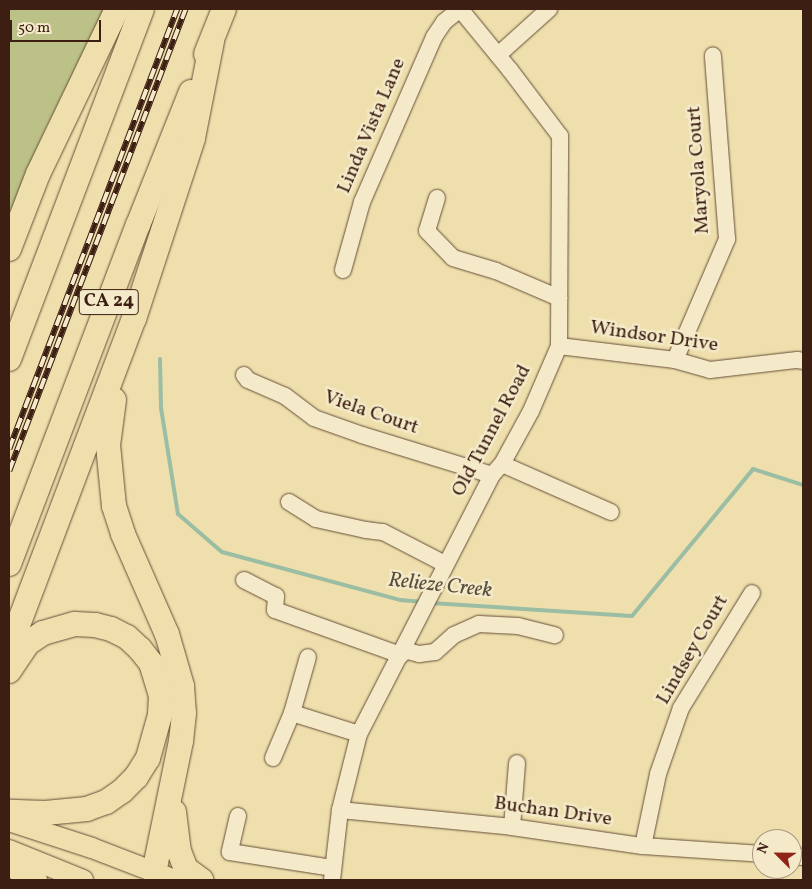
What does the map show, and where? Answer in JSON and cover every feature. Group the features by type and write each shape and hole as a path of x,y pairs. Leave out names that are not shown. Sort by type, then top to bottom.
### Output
{"highway":[{"path":"9,249 38,174 117,9"},
{"path":"9,359 142,9"},
{"name":"CA 24","path":"9,564 134,234 224,9"},
{"path":"9,649 134,319 194,138 212,41"},
{"path":"134,319 110,418 108,445 110,476 114,506 123,534 167,634 182,686 184,713 156,878"},
{"path":"9,671 16,657 28,643 43,633 76,624 95,625 111,629 127,637 140,649 151,663 160,695 160,716 148,758 136,776 122,791 106,802 87,808 45,813 9,812"},
{"path":"171,796 178,851 186,869 201,880"},
{"path":"9,863 44,874"}],"main road":[{"path":"9,821 92,848 156,878"},
{"path":"9,850 44,874 71,880"},
{"path":"44,874 83,880"}],"street":[{"name":"Old Tunnel Road","path":"332,874 340,810 359,734 424,610 445,564 531,412 559,346 560,136 460,9"},
{"name":"Linda Vista Lane","path":"343,270 362,202 434,36 438,29 460,9"},
{"path":"498,55 549,9"},
{"name":"Maryola Court","path":"675,360 727,239 713,56"},
{"path":"437,198 427,231 453,258 496,271 559,298"},
{"name":"Windsor Drive","path":"559,346 675,360 710,370 803,361"},
{"name":"Viela Court","path":"244,376 248,380 285,396 314,418 362,435 497,470 612,512"},
{"path":"289,502 316,519 382,532 445,564"},
{"path":"244,580 276,596 275,610 402,652 419,654 435,652 454,635 478,624 518,626 555,635"},
{"name":"Lindsey Court","path":"643,846 658,774 680,708 752,593"},
{"path":"273,758 292,712 308,657"},
{"path":"292,712 359,734"},
{"path":"512,828 517,763"},
{"name":"Buchan Drive","path":"340,810 512,828 643,846 752,853"},
{"path":"238,816 230,852 332,874"}],"green space":[{"path":"9,9 105,9 45,130 9,215"}],"waterway":[{"name":"Relieze Creek","path":"160,359 161,408 178,514 222,552 400,600 421,602"},
{"name":"Relieze Creek","path":"431,603 632,616 753,469 803,485"}],"railway":[{"path":"9,449 177,9"},
{"path":"9,471 185,9"}]}
